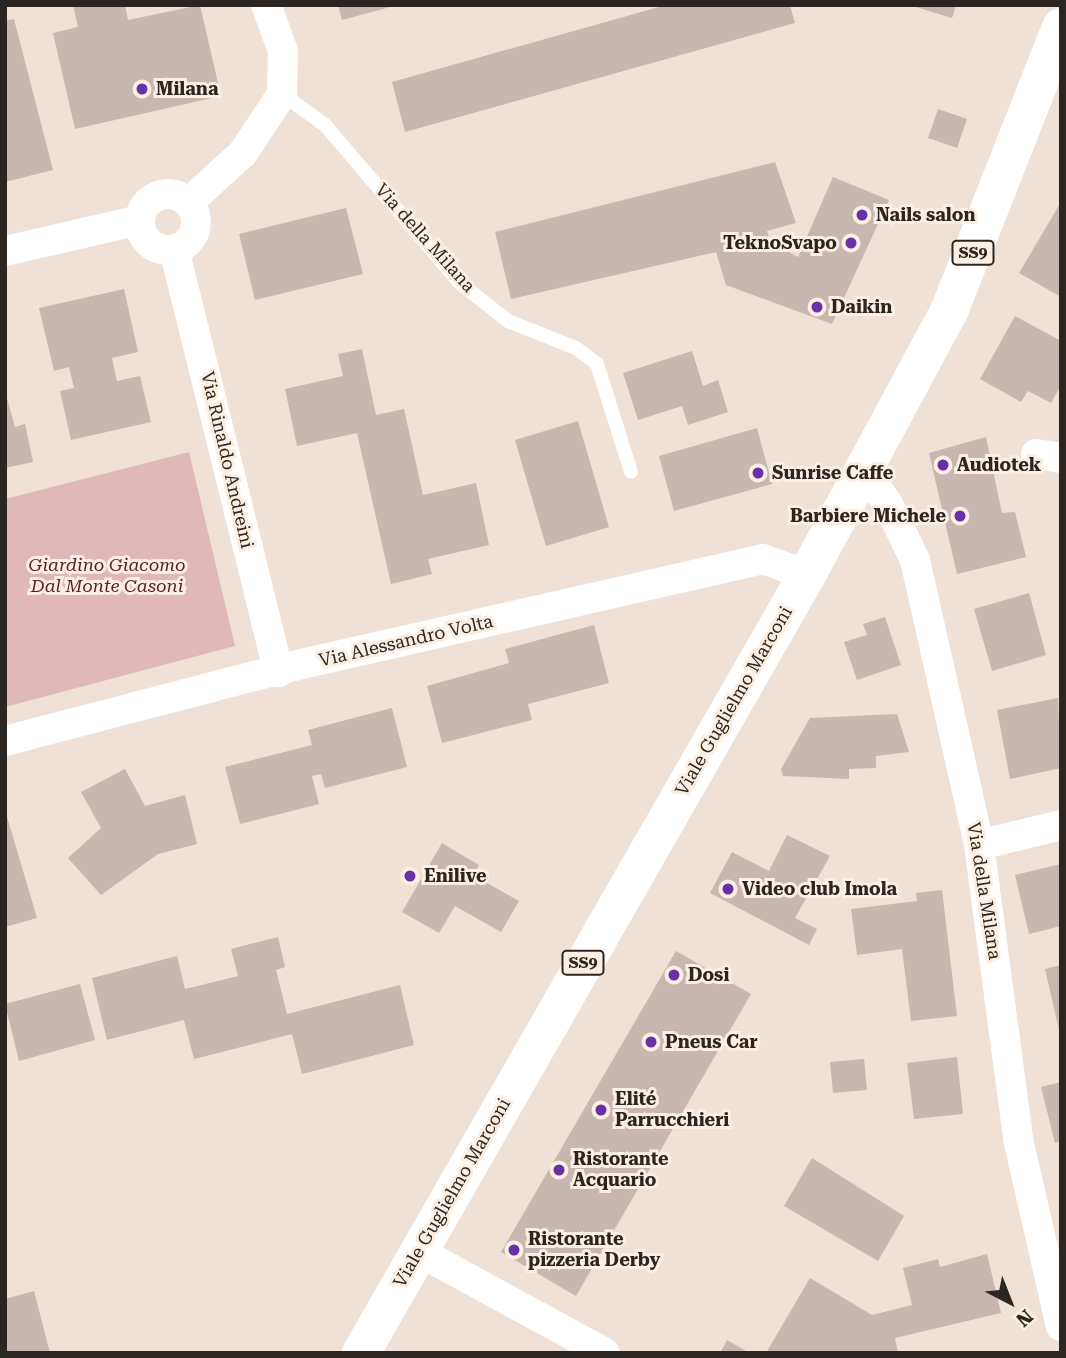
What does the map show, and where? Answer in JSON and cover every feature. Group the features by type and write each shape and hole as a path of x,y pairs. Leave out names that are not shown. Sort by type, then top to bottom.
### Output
{"main road":[{"name":"Viale Guglielmo Marconi","path":"361,1353 807,575 950,309 1061,27"}],"street":[{"path":"188,203 243,153 282,94 283,51 266,5"},
{"path":"163,194 188,203 195,230 174,249 150,243 140,220 147,203 163,194"},
{"path":"5,251 140,220"},
{"name":"Via Rinaldo Andreini","path":"174,249 279,672"},
{"name":"Via della Milana","path":"864,470 888,504 915,560 979,845 1018,1139 1061,1326"},
{"name":"Via Alessandro Volta","path":"5,741 279,672 763,559 807,575"},
{"path":"979,845 1061,825"},
{"path":"418,1251 602,1352"}],"lane":[{"name":"Via della Milana","path":"282,94 325,125 461,284 508,321 576,348 597,364 631,472"}],"green space":[{"name":"Giardino Giacomo Dal Monte Casoni","path":"189,452 235,646 5,707 5,499"}],"building":[{"path":"73,5 125,5 128,20 200,5 221,96 75,129 53,33 78,27"},
{"path":"338,5 394,5 394,6 342,20"},
{"path":"666,5 790,5 795,23 405,132 392,82"},
{"path":"909,5 956,5 952,18"},
{"path":"14,19 53,170 5,182 5,21"},
{"path":"938,109 967,119 957,148 928,138"},
{"path":"775,162 796,223 767,231 770,242 798,257 833,177 889,200 832,324 726,285 716,252 511,299 495,232"},
{"path":"1061,202 1061,297 1019,273"},
{"path":"346,208 363,274 255,300 239,234"},
{"path":"124,289 138,352 112,358 117,381 140,376 151,422 71,440 60,391 74,388 69,367 54,371 39,308"},
{"path":"1015,316 1061,341 1061,385 1051,403 1028,391 1021,402 980,379"},
{"path":"362,349 376,415 404,409 423,495 476,483 489,545 428,559 432,574 391,584 357,433 297,446 285,389 343,376 338,354"},
{"path":"692,351 703,386 718,380 728,412 688,425 682,406 638,420 623,373"},
{"path":"5,391 15,427 25,424 33,462 5,468"},
{"path":"578,421 609,527 546,546 515,440"},
{"path":"757,428 772,484 674,511 659,456"},
{"path":"986,437 1002,513 1015,512 1026,557 957,574 929,453"},
{"path":"1029,593 1046,655 992,671 974,609"},
{"path":"885,617 901,665 857,680 844,642 867,635 863,624"},
{"path":"594,625 609,683 528,704 532,720 442,743 427,686 509,663 505,649"},
{"path":"1058,698 1061,768 1010,779 997,710"},
{"path":"392,708 407,767 325,788 321,774 312,776 319,804 240,824 225,767 312,745 308,730"},
{"path":"897,714 909,752 876,756 876,768 849,769 849,779 783,776 781,769 810,718"},
{"path":"125,769 145,806 185,795 197,844 158,854 101,895 68,858 101,828 81,792"},
{"path":"5,810 37,918 5,927"},
{"path":"787,835 830,856 795,918 817,929 809,945 710,893 732,852 769,871"},
{"path":"442,843 479,865 473,875 519,901 501,932 455,906 439,933 402,912"},
{"path":"1061,864 1061,926 1029,934 1015,875"},
{"path":"942,890 957,1016 911,1021 902,949 857,955 851,909 917,901 916,893"},
{"path":"278,937 285,967 276,970 287,1014 400,985 414,1045 302,1074 292,1034 194,1059 184,1020 107,1040 92,978 177,956 185,989 238,976 231,949"},
{"path":"676,951 751,994 576,1296 501,1252"},
{"path":"1061,965 1061,1034 1060,1034 1045,969"},
{"path":"80,984 95,1040 19,1061 5,1004"},
{"path":"957,1057 963,1114 914,1119 907,1063"},
{"path":"864,1059 867,1090 833,1093 830,1062"},
{"path":"1061,1082 1061,1141 1055,1143 1041,1087"},
{"path":"812,1158 904,1216 878,1261 784,1206"},
{"path":"987,1254 1001,1313 895,1338 898,1353 766,1353 810,1278 872,1315 912,1305 903,1268 938,1259 940,1267"},
{"path":"34,1291 50,1353 5,1353 5,1299"},
{"path":"727,1340 741,1348 749,1353 720,1353"}],"place":[{"name":"Milana","path":"142,89"},
{"name":"Nails salon","path":"862,215"},
{"name":"TeknoSvapo","path":"851,243"},
{"name":"Daikin","path":"817,307"},
{"name":"Audiotek","path":"943,465"},
{"name":"Sunrise Caffe","path":"758,473"},
{"name":"Barbiere Michele","path":"960,516"},
{"name":"Enilive","path":"410,876"},
{"name":"Video club Imola","path":"728,889"},
{"name":"Dosi","path":"674,975"},
{"name":"Pneus Car","path":"651,1042"},
{"name":"Elité Parrucchieri","path":"601,1110"},
{"name":"Ristorante Acquario","path":"559,1170"},
{"name":"Ristorante pizzeria Derby","path":"514,1250"}]}
